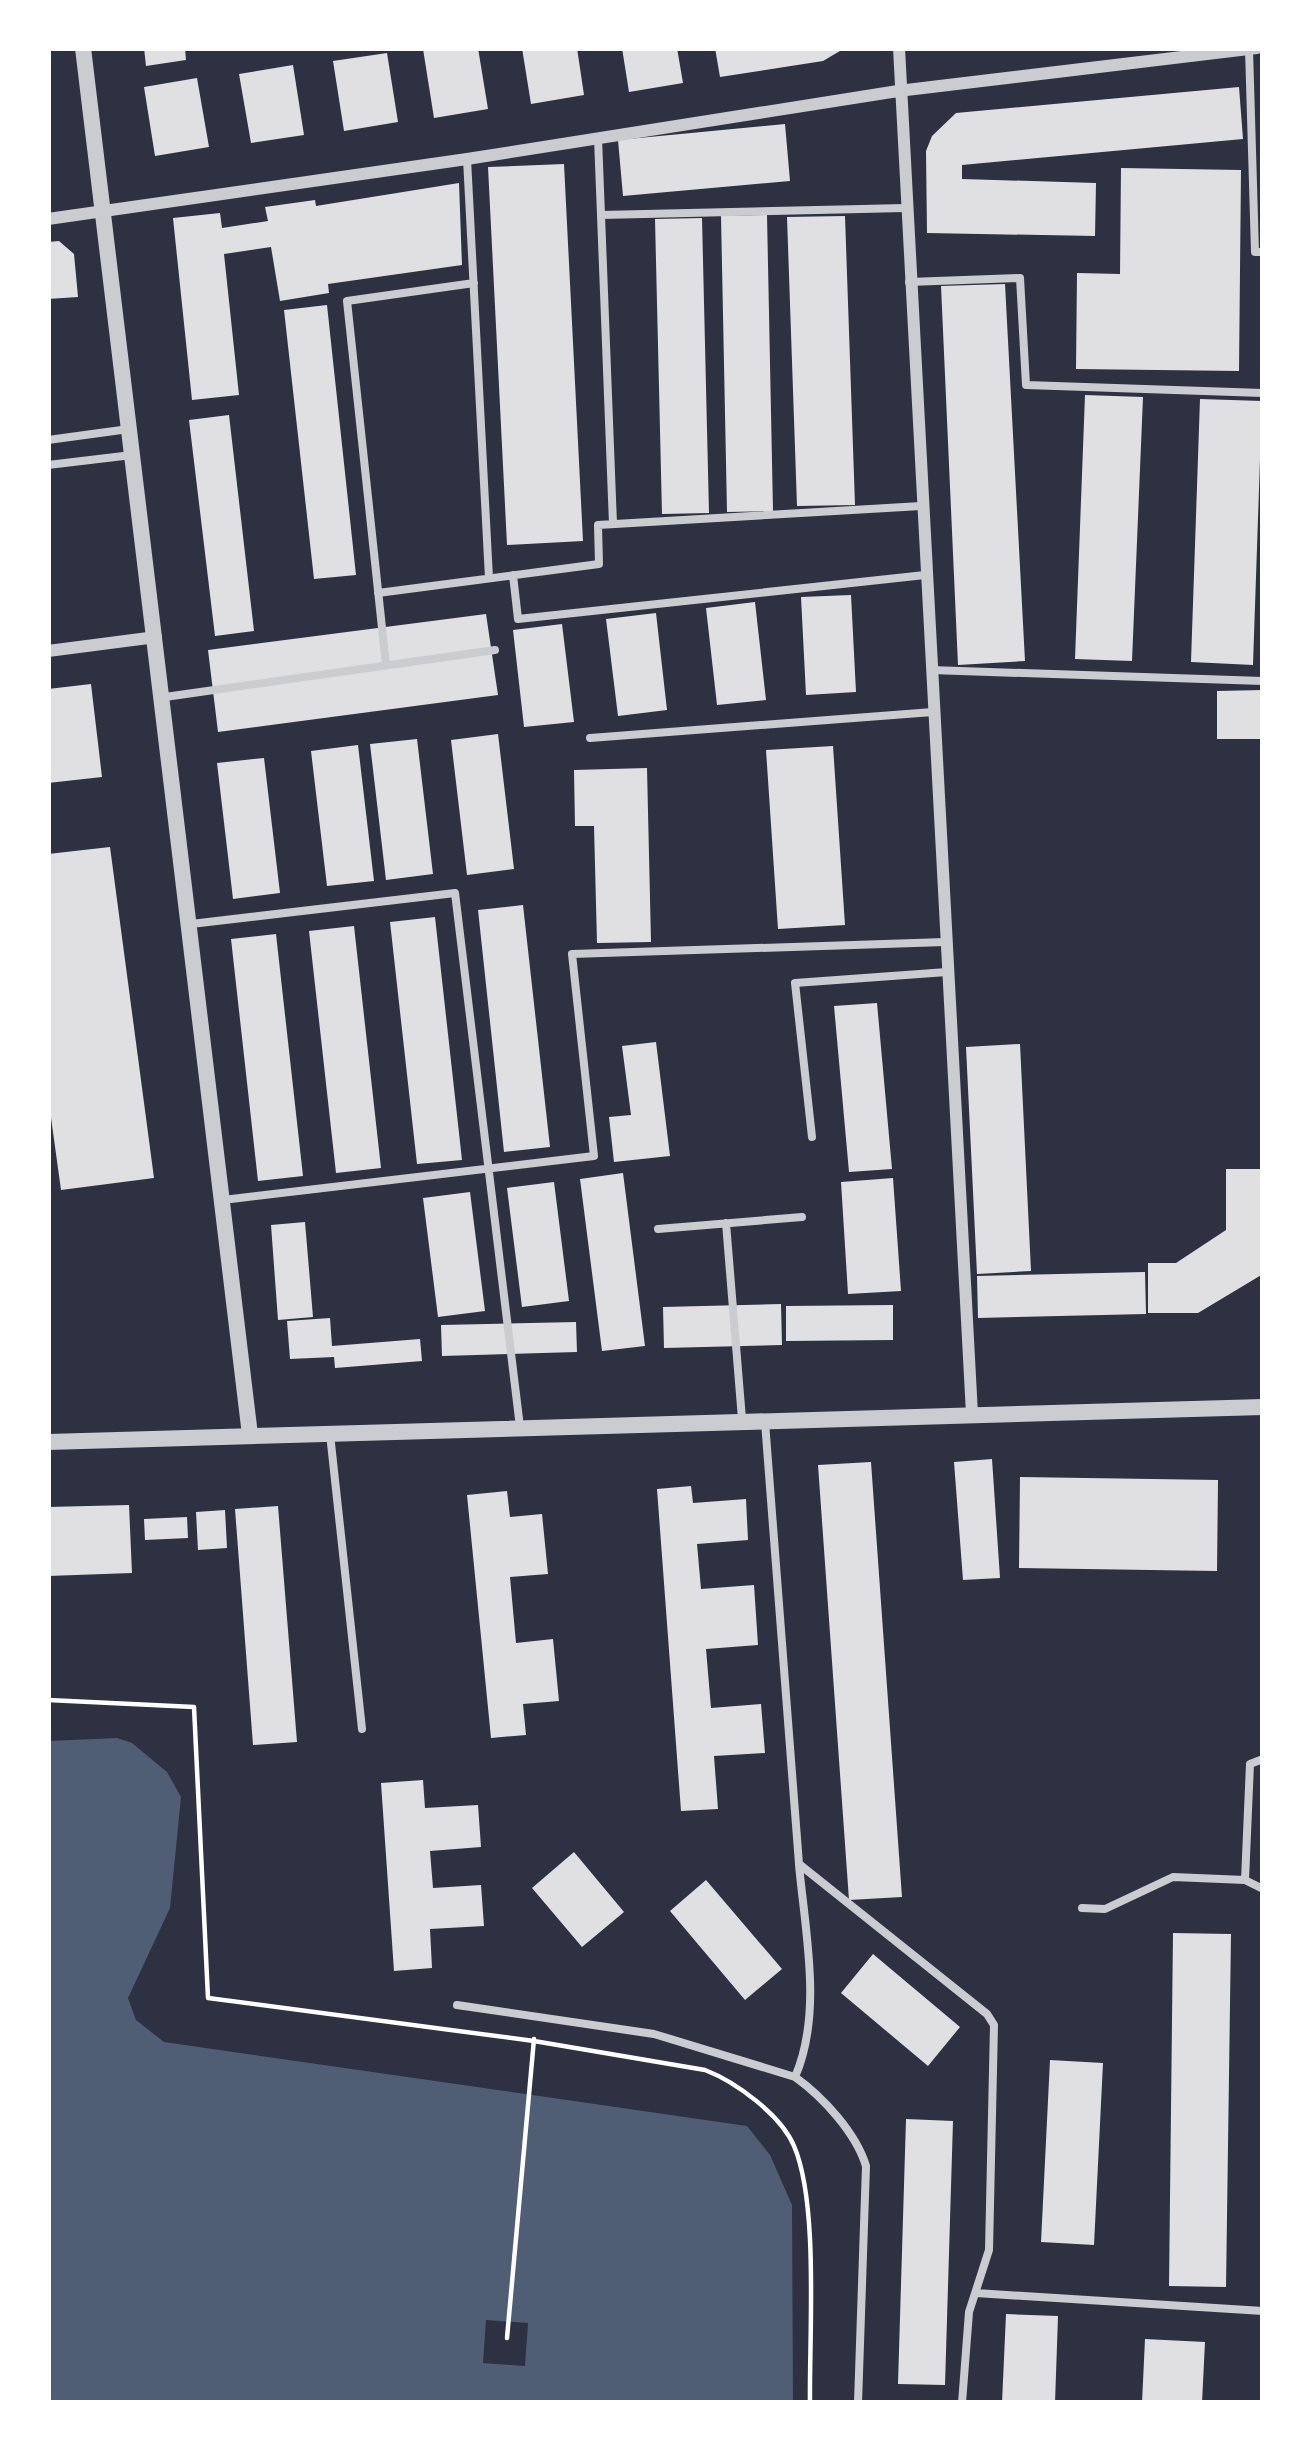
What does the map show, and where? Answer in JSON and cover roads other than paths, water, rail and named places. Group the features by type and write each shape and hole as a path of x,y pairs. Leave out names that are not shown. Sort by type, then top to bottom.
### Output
{"street":[{"path":"83,48 250,1435"},
{"path":"899,48 972,1414"},
{"path":"48,219 898,91 1253,48"},
{"path":"48,651 156,637"},
{"path":"48,1442 1263,1407"}],"lane":[{"path":"1253,48 1255,252 1263,252"},
{"path":"598,138 613,524"},
{"path":"467,159 489,578"},
{"path":"601,215 905,208"},
{"path":"909,282 1020,278 1027,385 1263,393"},
{"path":"386,665 347,301 473,283"},
{"path":"48,440 130,429"},
{"path":"48,465 133,454"},
{"path":"378,593 599,564 598,525 921,506"},
{"path":"513,575 518,620 925,575"},
{"path":"163,697 495,650"},
{"path":"930,670 1263,681"},
{"path":"590,738 933,712"},
{"path":"190,924 454,892 520,1427"},
{"path":"223,1200 594,1156 572,953 945,942"},
{"path":"812,1137 795,983 947,973"},
{"path":"658,1229 802,1217"},
{"path":"726,1223 742,1420"},
{"path":"765,1420 809,2010 795,2077"},
{"path":"329,1433 362,1730"},
{"path":"1245,1880 1250,1763 1263,1759"},
{"path":"799,1864 987,2014 994,2025 989,2250 969,2312 962,2403"},
{"path":"1082,1908 1105,1909 1173,1876 1245,1880 1263,1888"},
{"path":"457,2006 654,2034 795,2077 808,2086 857,2142 866,2166 858,2403"},
{"path":"976,2293 1263,2311"}],"water":[{"path":"117,1738 132,1743 167,1772 181,1797 170,1908 128,1998 136,2020 164,2042 747,2126 770,2155 792,2205 793,2403 48,2403 48,1741","holes":["486,2320 528,2323 525,2366 483,2363"]}]}
